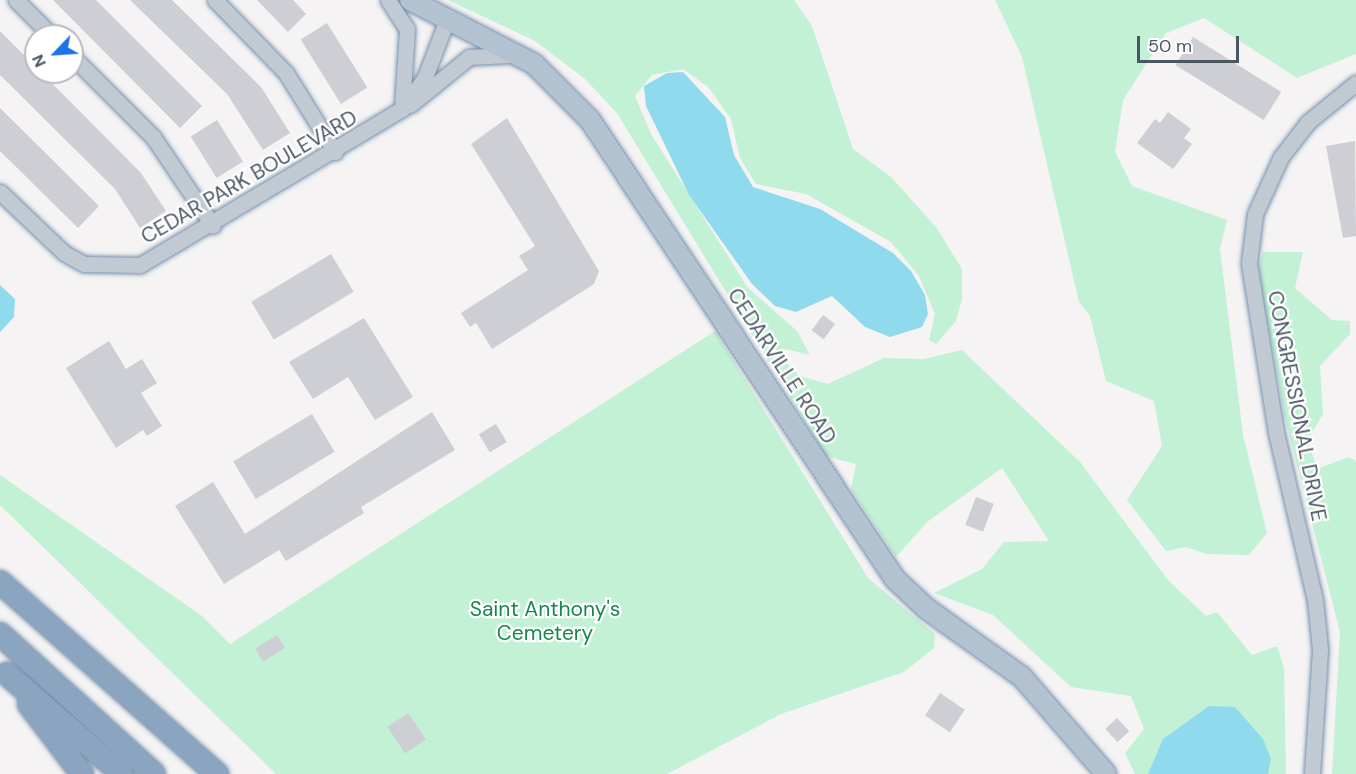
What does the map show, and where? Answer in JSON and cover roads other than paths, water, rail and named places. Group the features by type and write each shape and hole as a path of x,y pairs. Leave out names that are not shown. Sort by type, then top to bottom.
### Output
{"highway":[{"path":"0,582 217,774"},
{"path":"0,634 154,774"},
{"path":"82,774 6,674 122,774"}],"main road":[{"name":"CEDARVILLE ROAD","path":"410,0 448,16 534,64 590,120 895,579 927,609 1022,677 1106,774"}],"street":[{"path":"16,0 40,24"},
{"path":"215,0 286,73 336,152"},
{"path":"388,0 407,29 402,109"},
{"name":"CEDAR PARK BOULEVARD","path":"0,192 48,240 84,264 140,265 213,226 336,152 402,109 425,77 448,16"},
{"path":"402,109 478,53 534,64"},
{"path":"84,68 153,137 213,226"},
{"name":"CONGRESSIONAL DRIVE","path":"1312,774 1320,649 1315,600 1276,432 1250,263 1255,214 1281,157 1308,122 1355,86"}],"water":[{"path":"683,72 725,117 734,155 753,187 820,209 893,253 911,271 925,295 928,314 922,327 890,337 865,327 832,296 796,312 775,306 752,284 689,195 646,106 644,86 667,73"},
{"path":"0,285 15,299 14,317 0,332"},
{"path":"1209,706 1235,707 1263,739 1271,759 1268,774 1148,774 1163,739"}],"park label":[{"name":"Saint Anthony's Cemetery","path":"545,621"}]}
